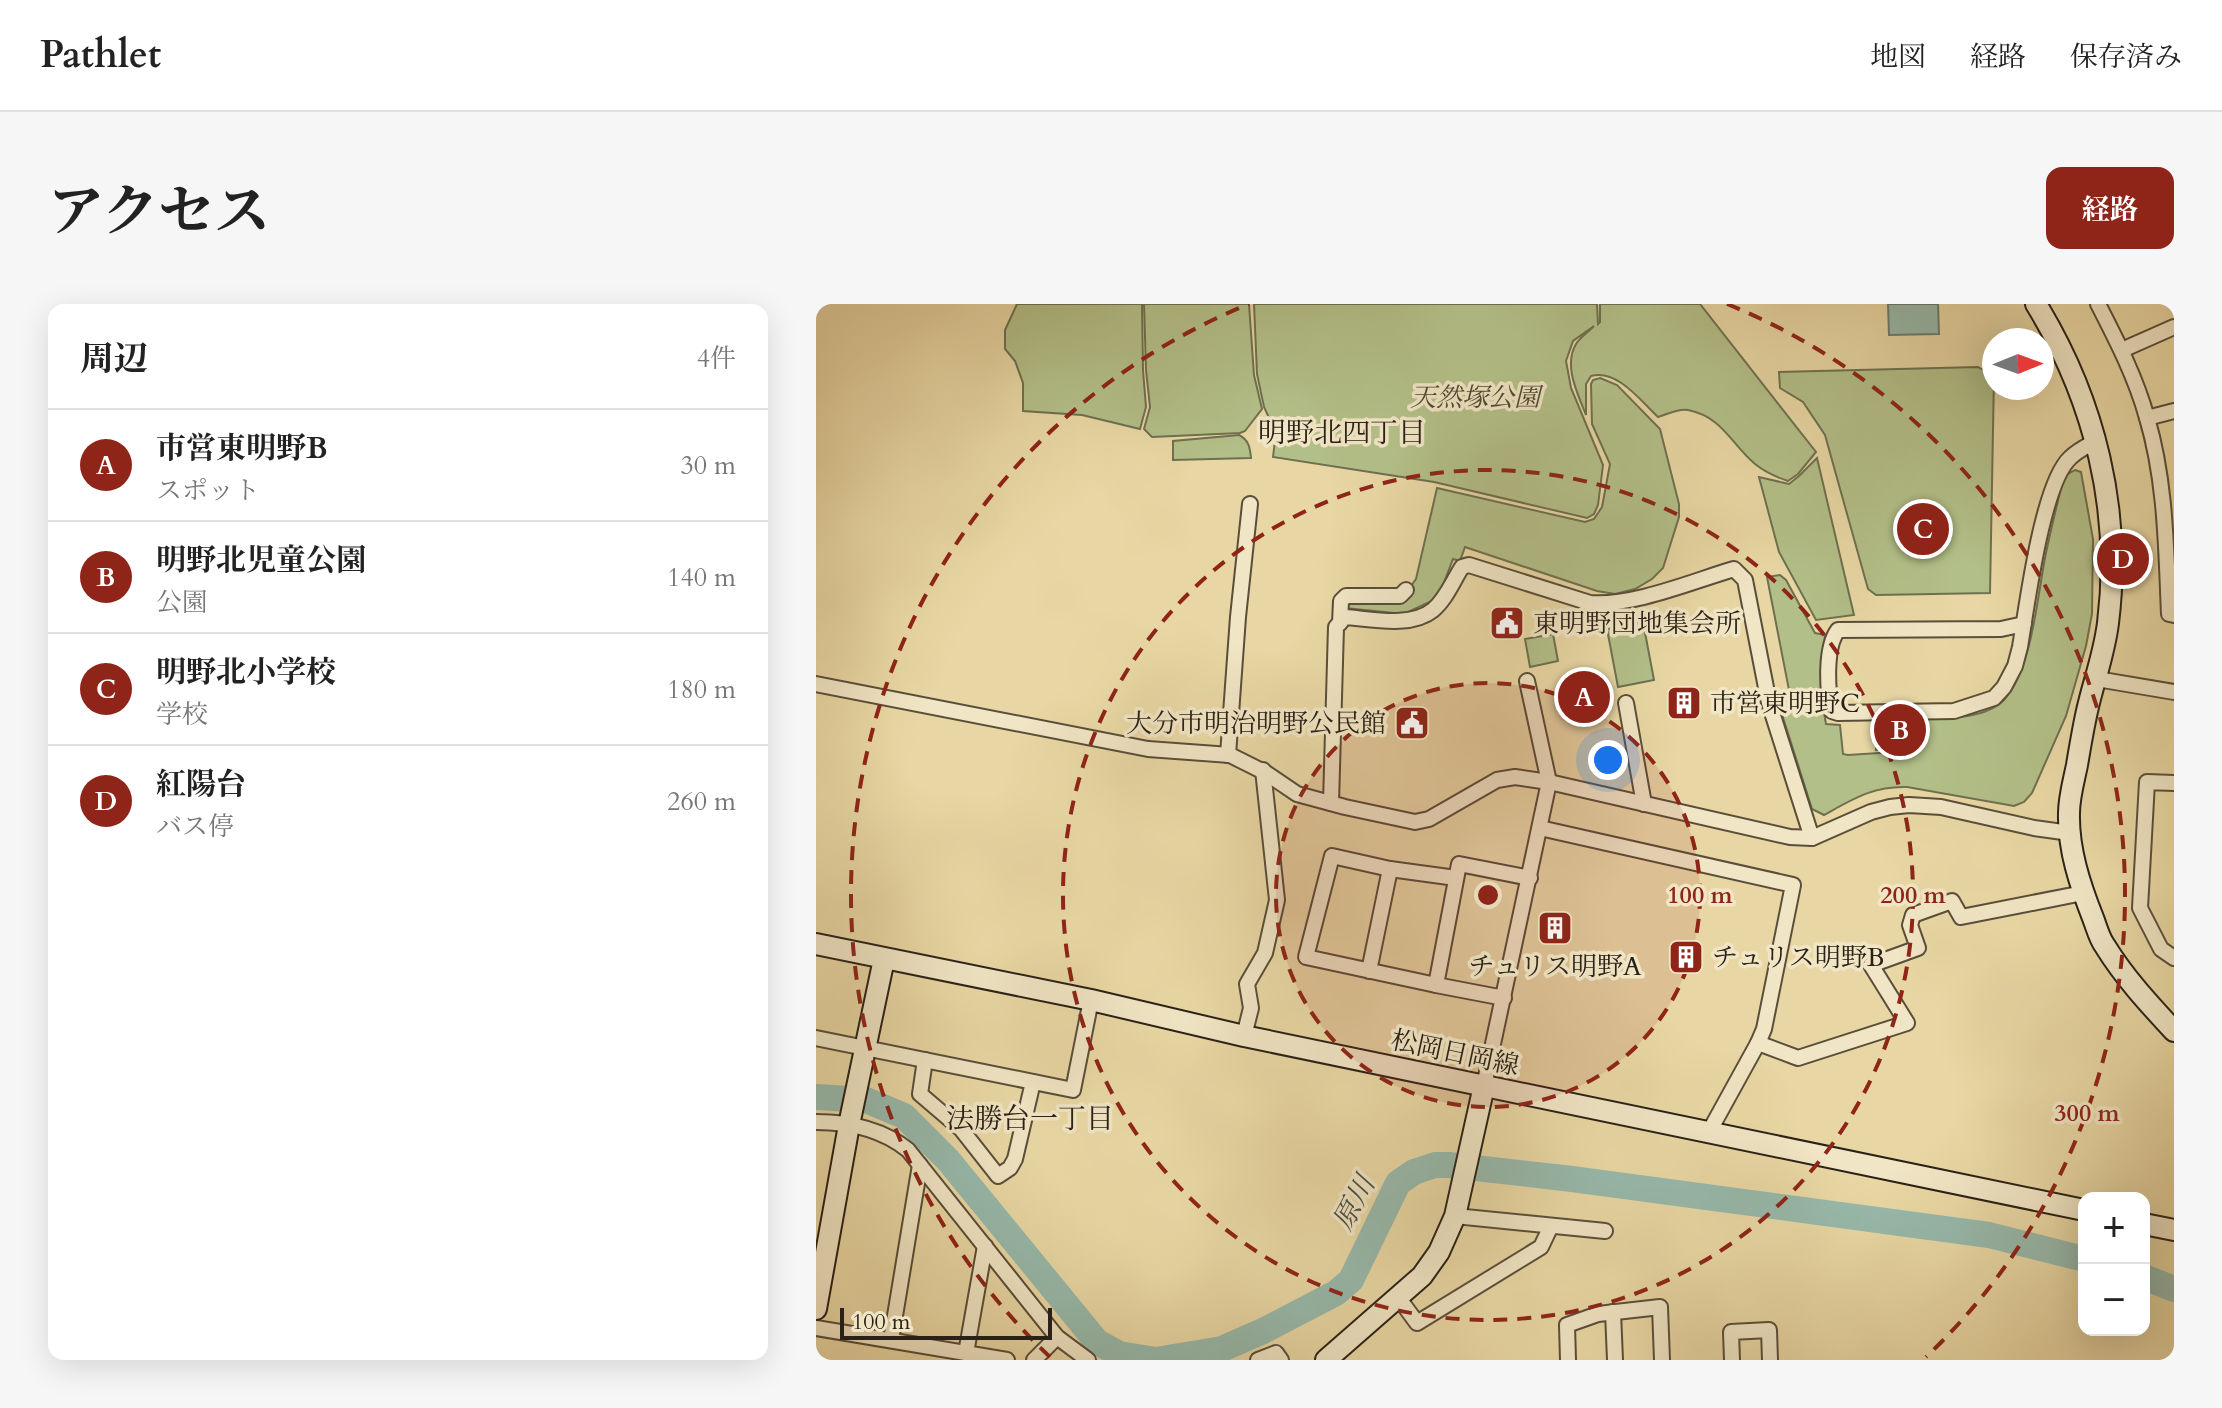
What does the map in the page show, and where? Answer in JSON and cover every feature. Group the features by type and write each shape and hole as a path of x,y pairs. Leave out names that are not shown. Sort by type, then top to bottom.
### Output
{"street":[{"path":"2036,304 2074,376 2096,441 2110,512 2112,547 2108,622 2097,679 2087,709 2069,810 2073,854 2083,893 2103,945 2143,998 2174,1031"},
{"path":"2098,304 2122,350 2147,418 2163,498 2169,614 2174,615"},
{"path":"2122,350 2174,327"},
{"path":"2147,418 2174,411"},
{"path":"2024,624 2001,629 1838,630 1831,639 1828,695 1832,711 1954,711 1994,698 2015,666 2024,624 2045,513 2058,474 2068,459 2096,441"},
{"path":"1228,755 1250,504"},
{"path":"1331,803 1336,627 1345,617 1419,618 1440,602 1462,567 1469,565 1590,603 1607,604 1734,569 1745,580 1769,703 1812,838"},
{"path":"1340,623 1341,601 1346,596 1400,596 1406,590"},
{"path":"2097,679 2174,692"},
{"path":"1326,1360 1422,1276 1439,1252 1455,1216 1549,782 1527,681"},
{"path":"816,684 1148,749 1228,755 1263,770 1297,794 1415,822 1429,819 1497,780 1515,777 1790,837 1812,838 1871,812 1909,805 1941,807 2070,833"},
{"path":"1626,703 1644,804"},
{"path":"1244,1036 1251,1008 1247,984 1265,953 1277,900 1263,770"},
{"path":"2174,783 2147,782 2140,908 2161,949 2174,958"},
{"path":"1540,828 1793,885 1764,1029 1709,1132"},
{"path":"1456,878 1390,869 1332,856 1306,957 1504,998"},
{"path":"1436,985 1459,864 1530,878"},
{"path":"1369,971 1390,869"},
{"path":"1758,1043 1798,1058 1907,1023 1871,965 1918,948 1910,923 1916,913 1952,901 1961,917 2083,893"},
{"name":"松岡日岡線","path":"816,944 2078,1209"},
{"path":"816,1309 850,1118 884,959"},
{"path":"816,1039 1073,1090 1091,1000"},
{"path":"925,1060 920,1094 961,1129 998,1176 1010,1168 1015,1159 1033,1082"},
{"path":"816,1122 850,1118 890,1137 908,1150 1057,1337 1088,1360"},
{"path":"891,1340 920,1165"},
{"path":"1455,1216 1605,1231"},
{"path":"2150,1225 2174,1230"},
{"path":"1398,1297 1417,1323 1541,1247 1551,1226"},
{"path":"966,1353 985,1246"},
{"path":"1568,1360 1567,1325 1598,1314 1660,1307 1662,1360"},
{"path":"1613,1312 1615,1360"},
{"path":"816,1328 1007,1360"},
{"path":"1732,1360 1731,1332 1769,1330 1770,1360"},
{"path":"1034,1360 1057,1337"},
{"path":"1258,1360 1276,1353 1281,1360"}],"green space":[{"path":"1017,304 1142,304 1146,407 1140,429 1082,415 1023,411 1023,383 1015,361 1005,349 1005,330"},
{"path":"1144,304 1249,304 1254,375 1262,409 1245,431 1152,437 1144,429 1150,407"},
{"name":"天然塚公園","path":"1254,304 1597,304 1598,324 1600,304 1700,304 1816,452 1788,481 1755,464 1710,419 1685,410 1658,417 1619,381 1601,375 1591,376 1586,384 1586,415 1573,380 1571,361 1576,344 1594,326 1573,341 1566,361 1571,388 1603,465 1598,505 1594,514 1587,518 1434,482 1273,457 1276,433 1264,407 1257,374"},
{"path":"1982,369 1982,400 1994,400 1990,593 1876,595 1868,589 1825,435 1803,402 1780,388 1779,372"},
{"path":"1600,378 1617,385 1660,429 1679,504 1679,517 1663,568 1652,579 1635,589 1615,594 1597,591 1465,547 1460,561 1453,559 1438,598 1404,614 1345,608 1347,598 1402,598 1416,579 1437,488 1585,522 1594,519 1602,507 1610,464 1592,424 1591,384"},
{"path":"1239,435 1247,442 1251,458 1173,460 1173,441"},
{"path":"1817,458 1854,615 1816,620 1779,552 1759,477 1789,484"},
{"path":"2075,470 2081,472 2093,539 2092,614 2066,716 2032,793 2024,802 2014,806 1895,787 1864,795 1824,815 1812,809 1780,708 1789,690 1767,577 1780,575 1786,580 1815,633 1825,635 1821,695 1826,724 1840,725 1843,754 1910,751 1927,739 1927,719 1957,717 1988,710 2004,700 2013,687 2032,632 2063,479"},
{"path":"1643,622 1654,680 1618,687 1607,629"},
{"path":"1553,634 1558,661 1530,667 1525,639"},
{"path":"1875,721 1924,721 1923,738 1909,748 1876,750"}],"shaded area":[{"path":"1888,304 1938,304 1939,334 1889,335"}],"waterway":[{"name":"原川","path":"816,1097 866,1100 904,1116 948,1160 1097,1342 1119,1354 1156,1360 1222,1349 1336,1293 1351,1280 1398,1183 1414,1172 1435,1165 1572,1179 1989,1235 2078,1257"},
{"name":"原川","path":"2150,1279 2174,1289"}],"place":[{"name":"明野北小学校","path":"1923,529"},
{"name":"紅陽台","path":"2123,559"},
{"name":"東明野団地集会所","path":"1507,623"},
{"name":"市営東明野B","path":"1584,697"},
{"name":"市営東明野C","path":"1684,703"},
{"name":"大分市明治明野公民館","path":"1412,723"},
{"name":"明野北児童公園","path":"1900,730"},
{"name":"チュリス明野A","path":"1555,928"},
{"name":"チュリス明野B","path":"1686,957"}],"district":[{"name":"明野北四丁目","path":"1342,433"},
{"name":"法勝台一丁目","path":"1030,1119"}]}
